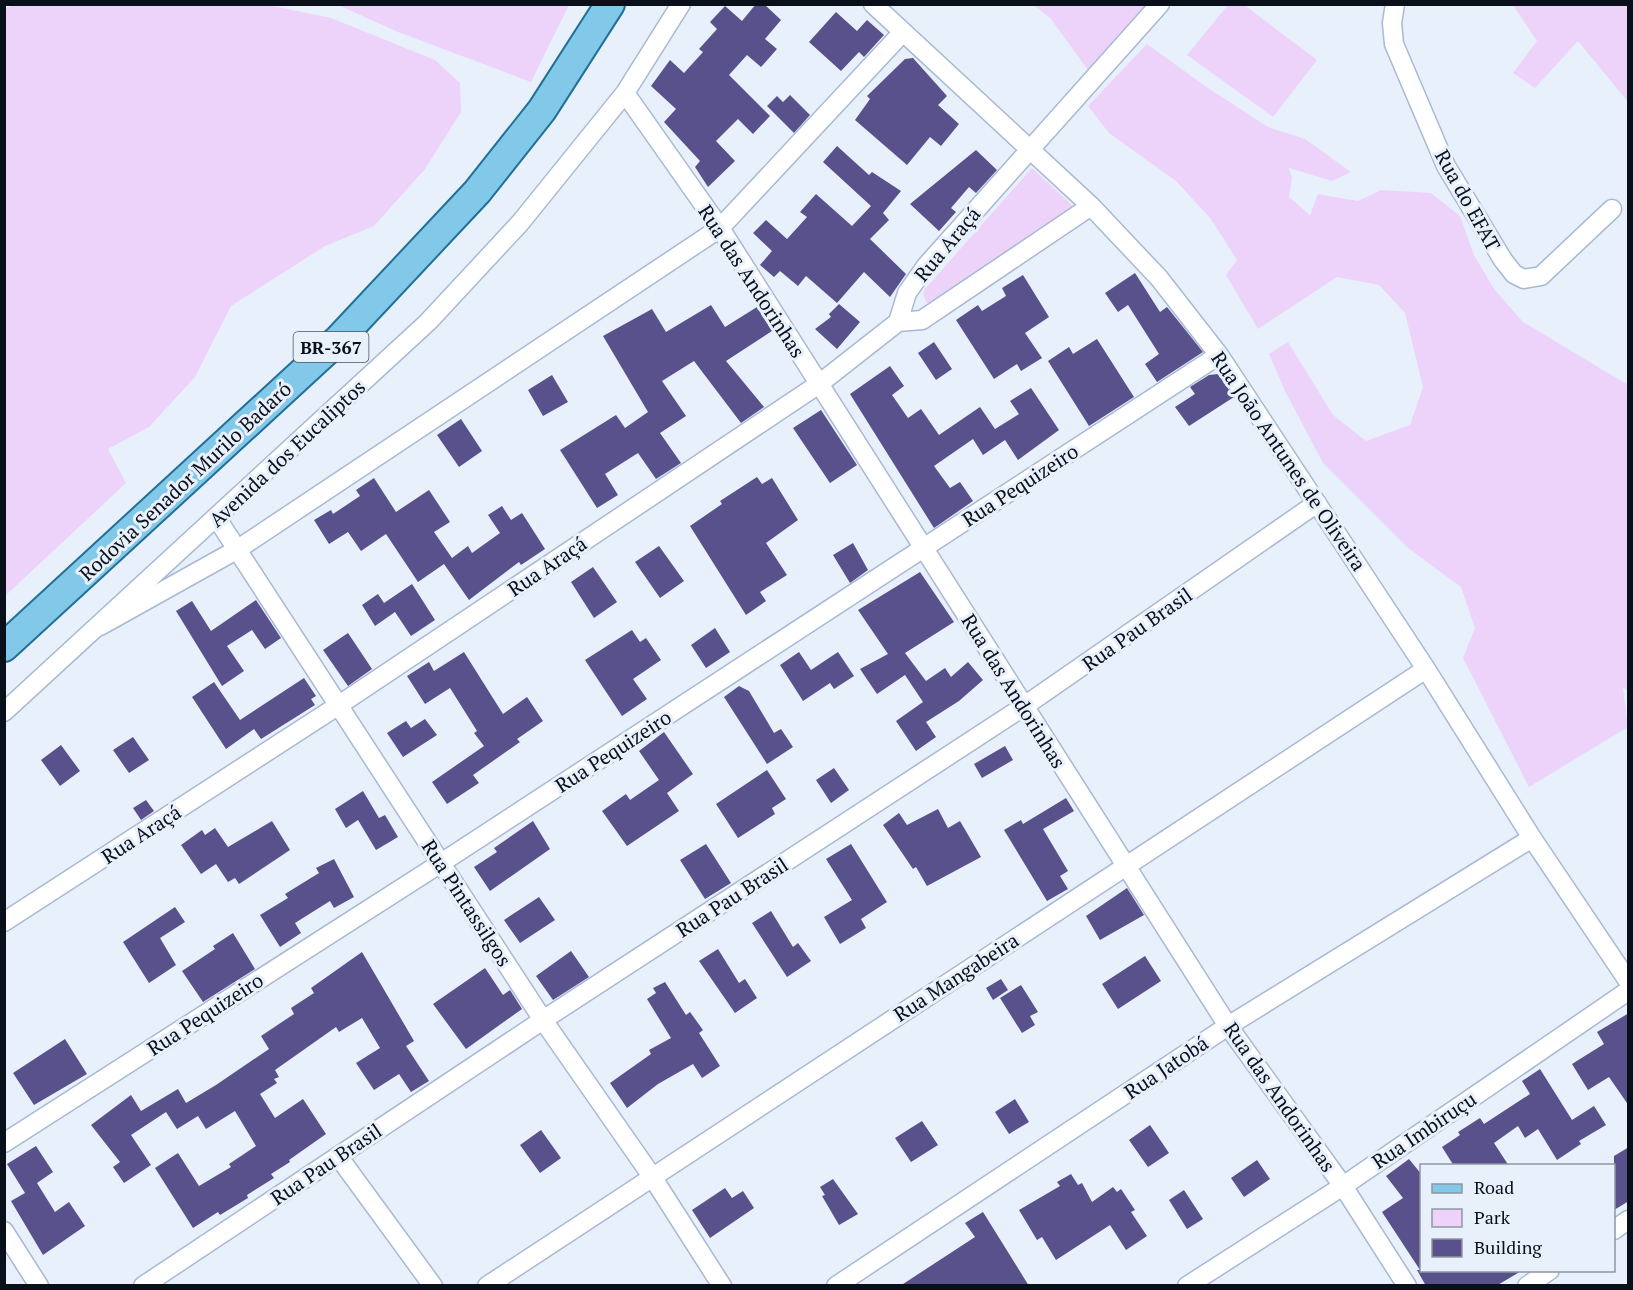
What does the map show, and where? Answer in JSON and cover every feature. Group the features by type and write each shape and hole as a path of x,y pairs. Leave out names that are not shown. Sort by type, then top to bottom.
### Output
{"main road":[{"name":"Rodovia Senador Murilo Badaró","path":"4,647 339,339 477,192 542,110 610,4"}],"street":[{"name":"Avenida dos Eucaliptos","path":"4,712 428,322 520,223 625,93 681,4"},
{"name":"Rua João Antunes de Oliveira","path":"873,4 1091,206 1159,278 1220,355 1426,669 1532,838 1629,981"},
{"name":"Rua Araçá","path":"4,922 339,705 819,384 898,322 907,293 926,266 1160,4"},
{"name":"Rua do EFAT","path":"1395,4 1392,23 1394,44 1446,166 1503,260 1514,274 1524,279 1541,276 1612,209"},
{"path":"100,626 238,549 720,228 903,32"},
{"name":"Rua das Andorinhas","path":"625,93 720,228 1228,1026 1343,1186 1407,1286"},
{"path":"898,322 922,320 1091,206"},
{"name":"Rua Pequizeiro","path":"4,1143 441,863 1220,355"},
{"name":"Rua Pau Brasil","path":"143,1286 543,1020 1023,707 1317,503"},
{"name":"Rua Pintassilgos","path":"216,518 543,1020 651,1175 722,1286"},
{"name":"Rua Mangabeira","path":"487,1286 651,1175 1426,669"},
{"name":"Rua Jatobá","path":"836,1286 1228,1026 1532,838"},
{"name":"Rua Imbiruçu","path":"1187,1286 1343,1186 1629,991"},
{"path":"338,1156 434,1286"},
{"path":"1615,1229 1629,1220"},
{"path":"4,1231 39,1286"},
{"path":"1527,1286 1547,1272"}],"green space":[{"path":"17,4 273,6 331,18 435,60 460,83 461,112 425,169 374,226 325,246 231,306 195,377 149,427 108,449 126,483 5,596 4,9"},
{"path":"569,4 531,82 398,32 338,5"},
{"path":"1243,4 1317,60 1273,117 1187,55 1228,5"},
{"path":"1034,5 1149,5 1088,70 1051,19"},
{"path":"1513,5 1628,5 1628,102 1578,41 1535,88 1513,73 1537,41"},
{"path":"1147,44 1205,86 1268,127 1305,139 1351,172 1332,181 1289,168 1292,178 1289,197 1310,215 1318,194 1358,201 1381,190 1431,193 1460,216 1474,255 1494,289 1523,322 1628,385 1628,691 1623,688 1628,727 1529,787 1463,658 1475,628 1461,587 1408,548 1323,463 1285,391 1269,354 1288,342 1333,415 1366,441 1410,425 1423,387 1405,313 1379,285 1337,277 1258,329 1226,275 1237,260 1211,219 1176,181 1109,133 1088,106"},
{"path":"1032,168 1076,209 928,305 923,295 925,289"}],"building":[{"path":"756,4 764,4 781,20 765,39 777,49 761,67 747,55 729,75 770,116 753,134 738,119 716,141 735,161 708,187 695,167 700,161 664,122 676,109 651,86 670,60 684,73 703,52 699,49 717,29 710,22 725,6 742,21"},
{"path":"836,12 857,31 867,20 884,35 864,57 859,52 841,71 809,42"},
{"path":"913,58 947,96 938,105 959,124 941,146 930,137 907,165 855,120 870,99 867,96 905,59"},
{"path":"790,95 810,115 794,133 767,106 777,96 783,102"},
{"path":"837,146 869,175 872,172 901,191 883,213 889,220 870,239 906,274 890,297 864,272 837,303 806,276 798,286 780,271 774,277 760,265 772,251 753,233 766,220 787,239 807,217 800,212 816,194 852,226 871,206 823,162"},
{"path":"976,150 997,170 976,193 969,187 951,208 956,212 939,231 910,204"},
{"path":"1135,273 1160,312 1167,307 1203,352 1157,382 1145,364 1159,354 1128,305 1118,312 1105,293"},
{"path":"1023,275 1049,317 1025,333 1042,358 1021,371 1017,364 994,379 956,320 978,305 982,311 1006,296 1002,288"},
{"path":"839,304 860,322 837,349 815,329 831,317 829,314"},
{"path":"711,305 725,327 757,307 772,331 726,361 764,407 741,423 694,361 662,381 686,416 660,433 681,463 656,479 638,453 605,474 618,495 597,508 560,450 616,415 625,428 648,412 603,336 652,309 666,332"},
{"path":"1097,339 1134,397 1089,426 1048,361 1069,347 1073,354"},
{"path":"934,342 952,369 936,380 918,353"},
{"path":"890,366 904,386 892,395 908,418 921,409 939,435 980,407 995,429 1019,414 1010,401 1031,388 1059,430 1018,460 1005,440 983,455 973,439 934,466 950,488 960,482 973,501 934,528 850,394"},
{"path":"1218,374 1234,397 1189,426 1175,407 1195,394 1190,387 1209,375"},
{"path":"552,375 568,402 543,416 528,390"},
{"path":"821,410 857,465 830,483 793,428"},
{"path":"461,419 482,451 459,467 437,435"},
{"path":"757,477 762,484 772,478 798,520 766,543 787,575 760,592 766,601 746,615 690,526 722,504 720,501"},
{"path":"374,478 396,512 429,490 450,522 434,532 452,558 468,546 472,553 500,533 488,515 502,506 511,520 522,513 545,549 521,565 519,562 469,600 444,564 418,582 386,534 361,551 348,532 329,544 314,520 331,510 333,514 360,496 356,490"},
{"path":"853,543 868,570 850,583 833,555"},
{"path":"659,546 684,581 660,598 635,562"},
{"path":"593,567 617,602 594,618 571,582"},
{"path":"920,572 954,622 905,653 926,681 945,668 951,677 968,662 983,680 959,701 926,722 936,737 916,751 896,721 923,702 905,675 877,694 860,669 888,654 858,610"},
{"path":"412,584 435,620 411,636 395,612 375,626 362,605 378,594 384,603"},
{"path":"256,600 281,638 265,649 252,630 227,646 244,671 222,686 176,611 192,601 211,631"},
{"path":"715,628 730,652 706,668 691,645"},
{"path":"632,630 640,642 646,638 661,660 633,679 647,699 622,716 585,660"},
{"path":"348,633 372,669 348,686 323,650"},
{"path":"464,652 503,714 527,697 543,721 517,739 520,742 473,775 479,783 447,804 432,782 484,746 474,733 477,731 450,688 425,704 407,676 429,662 434,671"},
{"path":"799,652 811,670 838,652 854,676 834,689 830,683 803,701 780,665"},
{"path":"304,678 316,696 311,699 315,705 261,739 254,729 226,749 192,697 214,682 240,720"},
{"path":"739,686 749,691 774,733 781,729 793,747 767,764 724,697"},
{"path":"425,719 437,735 403,757 387,733 406,721 411,728"},
{"path":"664,732 693,774 667,793 679,811 627,846 602,811 626,794 630,800 659,780 639,751"},
{"path":"133,737 149,760 129,773 113,750"},
{"path":"61,745 80,771 60,786 41,760"},
{"path":"1005,746 1013,760 982,778 974,764"},
{"path":"834,768 849,790 831,803 816,780"},
{"path":"767,770 786,799 772,808 775,814 738,838 716,804"},
{"path":"363,791 379,818 385,815 398,837 376,850 358,820 346,828 335,809"},
{"path":"1066,798 1074,811 1043,829 1068,871 1060,876 1068,889 1047,901 1004,830 1021,820 1023,824"},
{"path":"146,800 154,811 141,820 133,808"},
{"path":"938,809 948,828 960,821 981,857 927,886 916,867 913,869 883,825 899,813 907,825"},
{"path":"272,821 290,850 239,884 235,878 228,882 216,864 201,874 181,845 202,830 205,835 215,828 228,847"},
{"path":"533,821 550,849 490,891 474,867 497,852 494,848"},
{"path":"706,844 731,883 705,899 680,860"},
{"path":"851,844 887,902 861,919 866,928 840,944 824,917 852,900 826,859"},
{"path":"334,859 354,897 334,908 330,901 295,923 301,933 280,947 260,915 288,898 285,894 319,873 316,868"},
{"path":"1127,888 1144,915 1100,940 1086,916"},
{"path":"539,897 555,920 520,943 504,920"},
{"path":"175,907 185,922 160,938 176,965 149,983 123,942"},
{"path":"771,911 793,947 798,943 811,961 787,977 752,923"},
{"path":"233,933 255,969 203,1002 182,971 215,949 213,946"},
{"path":"718,949 739,983 745,979 757,998 735,1013 699,961"},
{"path":"571,951 589,977 553,1000 536,976"},
{"path":"362,952 414,1041 406,1046 429,1081 411,1092 399,1074 374,1090 356,1063 380,1048 362,1018 339,1032 336,1027 275,1070 279,1077 274,1079 277,1083 260,1094 275,1118 303,1099 326,1134 271,1174 274,1178 247,1195 248,1198 220,1215 218,1212 193,1228 155,1168 178,1153 199,1186 231,1167 229,1164 256,1146 235,1111 206,1129 198,1116 177,1129 166,1112 131,1135 151,1165 124,1183 113,1167 120,1162 91,1125 131,1095 141,1111 178,1089 186,1103 216,1085 269,1049 261,1036 294,1014 291,1008 314,993 311,988"},
{"path":"1145,956 1161,981 1118,1009 1102,984"},
{"path":"485,968 503,995 510,990 522,1009 466,1049 433,1004"},
{"path":"1001,979 1008,990 993,1000 986,988"},
{"path":"665,982 686,1015 690,1012 703,1030 699,1033 720,1066 702,1078 693,1064 658,1084 627,1108 610,1083 651,1054 649,1050 671,1038 647,999 656,993 653,988"},
{"path":"1021,985 1038,1012 1030,1016 1035,1025 1022,1033 1000,998"},
{"path":"1629,1013 1629,1106 1609,1077 1588,1090 1572,1064 1604,1044 1597,1032"},
{"path":"65,1039 87,1074 34,1105 13,1073"},
{"path":"1540,1069 1572,1120 1594,1106 1606,1125 1579,1141 1581,1144 1557,1160 1538,1129 1525,1138 1518,1126 1494,1143 1508,1164 1453,1164 1442,1147 1460,1135 1458,1132 1480,1118 1484,1124 1530,1094 1522,1081"},
{"path":"1015,1099 1029,1122 1009,1134 995,1112"},
{"path":"922,1121 938,1145 911,1162 895,1138"},
{"path":"1150,1125 1169,1153 1148,1167 1129,1140"},
{"path":"541,1130 561,1158 540,1173 520,1145"},
{"path":"36,1146 53,1172 37,1183 55,1212 69,1202 85,1226 43,1255 11,1201 25,1193 7,1164"},
{"path":"1629,1147 1629,1201 1615,1209 1615,1164 1614,1156"},
{"path":"1409,1159 1420,1173 1420,1270 1382,1212 1403,1198 1386,1176"},
{"path":"1257,1160 1270,1179 1244,1197 1231,1178"},
{"path":"1071,1174 1078,1185 1082,1183 1092,1202 1113,1187 1117,1192 1121,1189 1135,1210 1131,1212 1147,1236 1126,1250 1110,1225 1056,1260 1042,1237 1037,1240 1019,1210 1060,1186 1057,1182"},
{"path":"833,1179 858,1214 839,1225 822,1196 825,1195 820,1187"},
{"path":"725,1188 732,1198 743,1191 754,1208 710,1238 692,1210"},
{"path":"1184,1190 1203,1219 1187,1229 1169,1200"},
{"path":"983,1212 1029,1286 900,1286 975,1237 965,1223"},
{"path":"1417,1270 1420,1272 1520,1272 1496,1286 1426,1286"}]}
